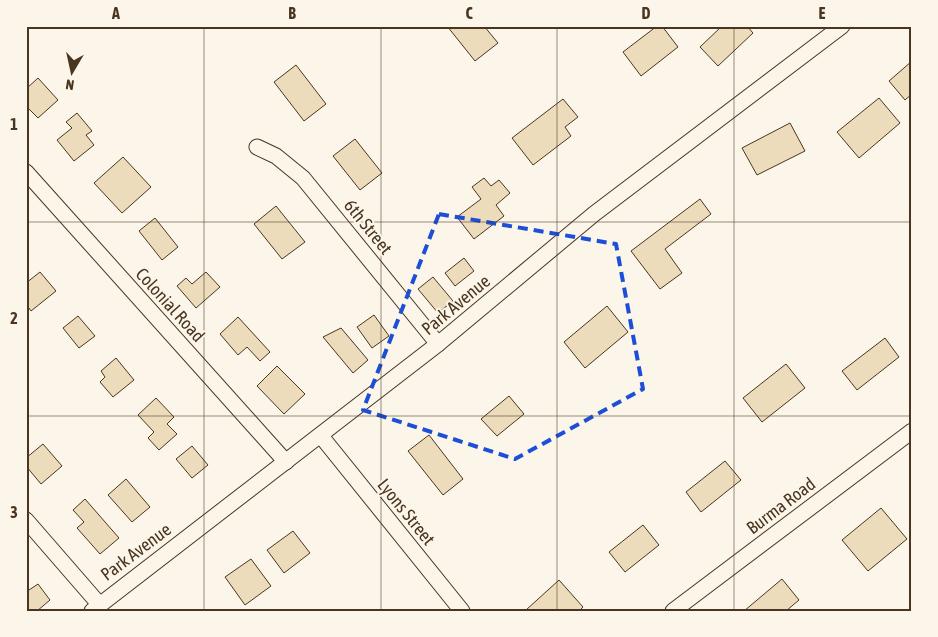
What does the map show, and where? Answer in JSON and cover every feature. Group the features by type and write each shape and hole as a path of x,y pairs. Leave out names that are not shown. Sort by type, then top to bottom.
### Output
{"street":[{"name":"Park Avenue","path":"96,607 438,344 594,214 842,26"},
{"name":"6th Street","path":"257,147 276,156 303,178 438,344"},
{"name":"Colonial Road","path":"26,172 286,462"},
{"name":"Burma Road","path":"673,611 912,431"},
{"name":"Lyons Street","path":"320,436 462,611"},
{"path":"26,520 96,607"}],"highlighted area":[{"path":"439,214 616,244 643,389 515,459 363,410"}],"building":[{"path":"447,26 484,26 498,43 475,61"},
{"path":"657,26 662,26 678,47 641,76 623,52"},
{"path":"722,26 747,26 753,33 718,66 700,47"},
{"path":"912,61 912,94 905,100 889,81"},
{"path":"296,65 326,104 304,121 274,82"},
{"path":"38,78 58,100 38,118 26,106 26,89"},
{"path":"879,98 900,123 859,158 837,132"},
{"path":"563,99 578,117 565,127 571,136 533,165 512,138"},
{"path":"77,113 92,131 86,135 94,145 74,161 57,140 72,128 66,122"},
{"path":"790,123 805,151 757,175 742,148"},
{"path":"355,139 382,173 360,190 333,156"},
{"path":"123,157 151,187 122,213 94,183"},
{"path":"484,178 491,186 499,180 510,193 496,205 504,216 474,239 457,217 481,199 472,187"},
{"path":"700,199 711,214 665,249 682,273 660,289 631,251"},
{"path":"276,206 305,242 282,259 254,224"},
{"path":"155,218 178,247 162,260 139,231"},
{"path":"464,258 474,271 455,286 445,273"},
{"path":"40,272 56,291 31,311 26,304 26,283"},
{"path":"206,272 220,287 196,308 177,286 186,278 192,284"},
{"path":"433,277 453,301 438,313 418,289"},
{"path":"607,306 628,332 585,368 564,342"},
{"path":"374,315 389,336 372,348 357,327"},
{"path":"78,316 95,336 79,348 63,328"},
{"path":"238,317 270,352 260,361 247,347 238,355 220,334"},
{"path":"341,328 368,360 353,373 323,337"},
{"path":"885,338 899,357 857,390 842,371"},
{"path":"116,358 134,380 113,397 100,382 105,377 101,371"},
{"path":"786,364 805,388 762,422 743,398"},
{"path":"277,366 305,394 284,414 257,386"},
{"path":"509,396 524,414 497,436 481,419"},
{"path":"156,398 174,417 167,424 177,434 159,450 148,438 154,432 138,415"},
{"path":"429,435 463,479 443,495 408,451"},
{"path":"43,444 62,466 41,484 26,466 26,458"},
{"path":"192,446 208,465 192,478 176,459"},
{"path":"725,461 741,480 701,512 686,492"},
{"path":"126,479 150,507 132,522 108,495"},
{"path":"85,499 119,538 100,554 77,528 84,522 73,510"},
{"path":"881,508 907,539 868,571 842,540"},
{"path":"643,525 659,545 625,572 609,552"},
{"path":"293,531 310,553 284,573 267,550"},
{"path":"251,559 271,586 245,605 225,577"},
{"path":"782,579 799,600 786,611 744,611"},
{"path":"559,580 583,607 579,611 526,610"},
{"path":"38,584 50,600 37,611 26,611 26,592"}]}
